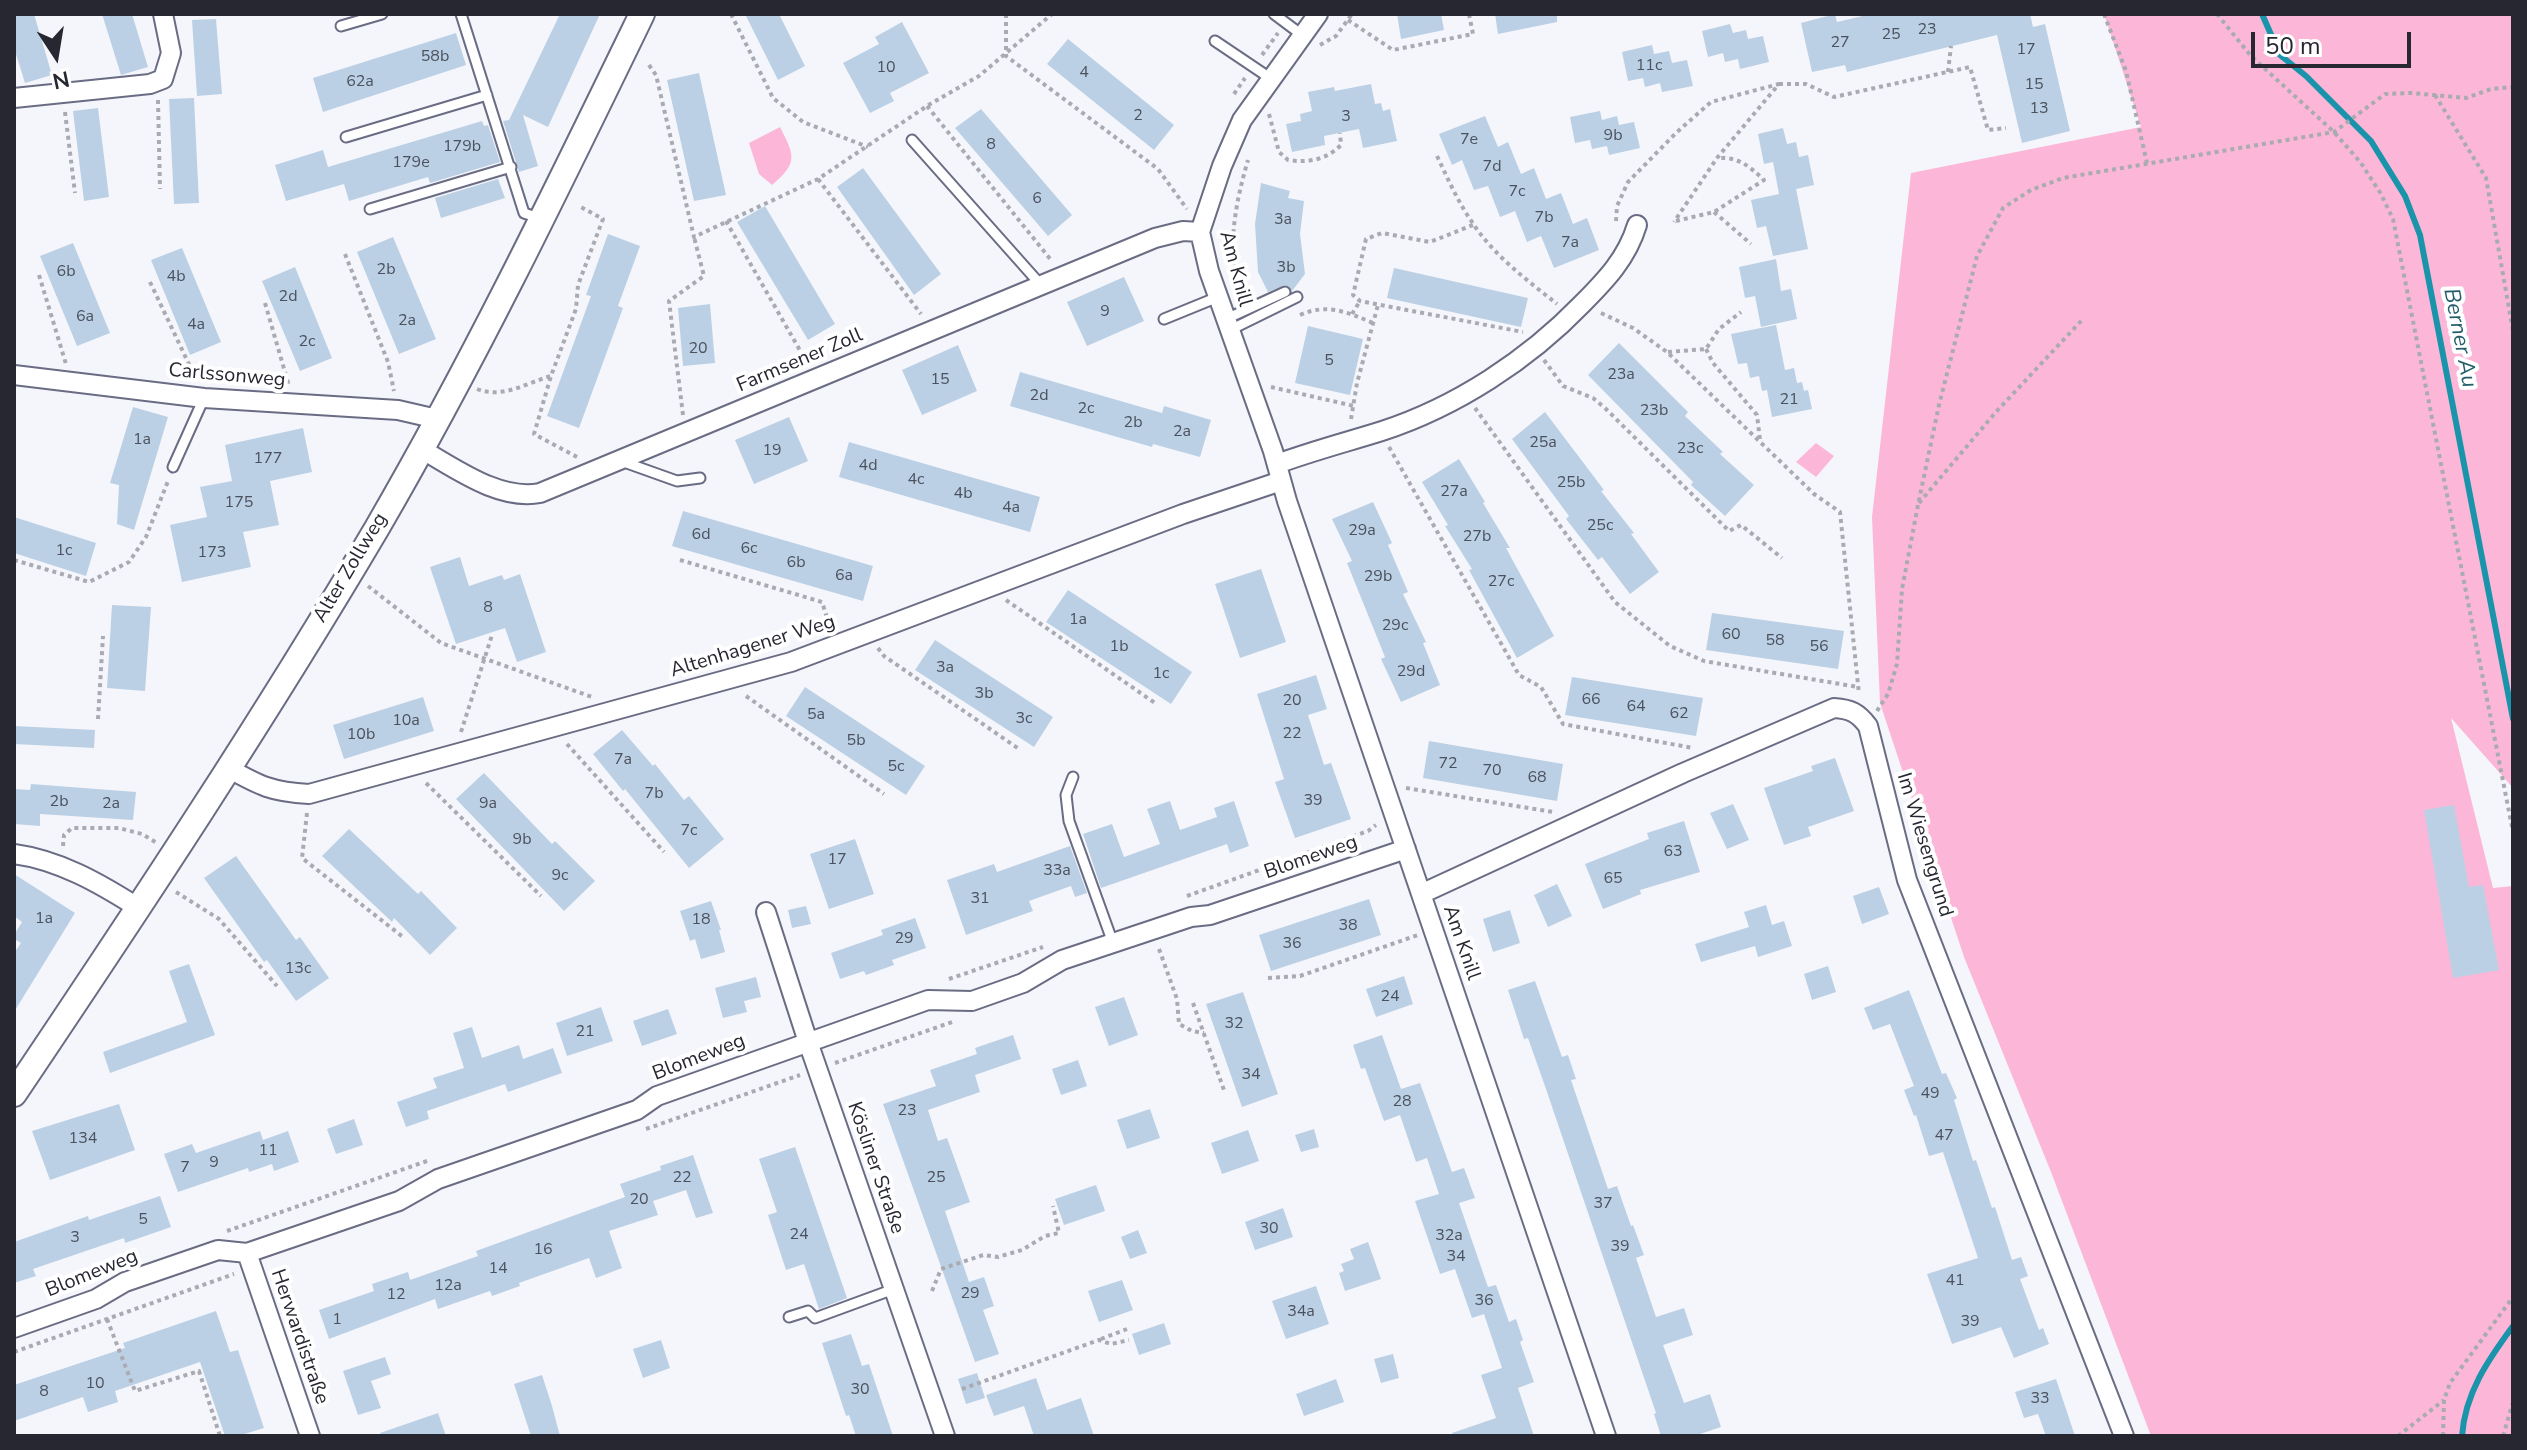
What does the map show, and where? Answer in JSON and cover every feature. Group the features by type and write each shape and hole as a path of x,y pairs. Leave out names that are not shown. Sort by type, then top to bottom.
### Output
{"street":[{"path":"14,98 163,79 171,53 163,14"},
{"name":"Alter Zollweg","path":"14,1094 228,768 377,528 543,220 642,14"},
{"name":"Am Knill","path":"1318,14 1308,42 1270,78 1242,120 1222,166 1200,232 1218,297 1233,320 1279,473 1606,1436"},
{"path":"1279,473 1437,408 1490,379 1540,343 1602,284 1630,248 1637,225"},
{"name":"Farmsener Zoll","path":"421,449 509,494 540,493 1155,238 1183,231 1200,232"},
{"name":"Carlssonweg","path":"14,375 204,398 398,410 437,419"},
{"name":"Altenhagener Weg","path":"228,768 271,790 309,794 791,662 1169,519 1279,473"},
{"path":"1421,894 1683,773 1834,708 1849,709 1868,726"},
{"name":"Im Wiesengrund","path":"1868,726 1907,880 2124,1436"},
{"name":"Blomeweg","path":"14,1328 96,1299 125,1282 218,1250 250,1260 399,1201 438,1179 637,1110 657,1096 928,1000 972,1001 1023,983 1062,960 1191,917 1210,915 1406,849"},
{"path":"14,854 61,866 85,876 137,907"},
{"name":"Kösliner Straße","path":"766,912 817,1069 945,1436"},
{"name":"Herwardistraße","path":"250,1260 310,1436"}],"lane":[{"path":"341,26 382,14"},
{"path":"461,14 524,213 543,220"},
{"path":"1274,14 1308,42"},
{"path":"1215,41 1270,78"},
{"path":"346,137 487,95"},
{"path":"912,140 1040,284"},
{"path":"370,209 511,167"},
{"path":"1233,320 1285,292"},
{"path":"1164,319 1218,297"},
{"path":"1233,320 1297,297"},
{"path":"173,467 204,398"},
{"path":"618,460 677,481 700,478"},
{"path":"1073,777 1066,795 1069,821 1113,943"},
{"path":"789,1317 808,1311 815,1318 894,1289"}],"path":[{"path":"731,14 773,98 803,122 868,147"},
{"path":"1006,14 1006,56"},
{"path":"694,237 818,179 927,106 979,76 1052,14"},
{"path":"1308,42 1336,36 1352,14"},
{"path":"1348,20 1393,50 1473,34 1469,14"},
{"path":"2104,14 2126,71 2147,163"},
{"path":"2217,14 2251,56 2336,132 2361,163 2393,219 2513,832"},
{"path":"1948,72 1951,46"},
{"path":"1006,56 1158,169 1185,204 1200,232"},
{"path":"649,65 656,75 704,276 669,301 683,418"},
{"path":"1616,230 1617,206 1628,182 1677,132 1711,102 1779,84 1806,84 1834,97 1970,67 1988,130 2006,128"},
{"path":"157,81 160,189"},
{"path":"1717,158 1731,157 1747,164 1764,180 1714,212 1674,222 1717,158 1779,84"},
{"path":"1868,726 1888,694 1897,664 1902,589 1918,505 1939,405 1977,256 2003,208 2031,190 2063,178 2336,132 2385,94 2466,98 2491,89 2513,87"},
{"path":"62,93 75,193"},
{"path":"2435,95 2486,178 2513,331"},
{"path":"1262,128 1277,103"},
{"path":"927,106 1054,264"},
{"path":"1269,114 1279,152 1288,160 1312,162 1334,152 1341,145 1340,133"},
{"path":"1233,320 1236,289 1232,234 1236,200 1249,155"},
{"path":"1437,156 1473,225 1512,267 1563,310"},
{"path":"818,179 924,318"},
{"path":"579,206 603,219 578,285 576,309 534,434 583,460"},
{"path":"1714,212 1751,244"},
{"path":"726,221 808,367"},
{"path":"1473,225 1430,242 1382,233 1366,239 1353,295 1360,301 1378,305 1518,329 1533,337"},
{"path":"345,254 388,362 398,410"},
{"path":"39,275 72,382"},
{"path":"150,282 204,398"},
{"path":"1352,314 1360,301"},
{"path":"265,303 294,403"},
{"path":"1350,429 1378,305"},
{"path":"1291,319 1317,307 1352,314 1373,323"},
{"path":"1595,311 1633,328 1667,352 1814,494 1840,512 1859,695"},
{"path":"1706,349 1719,329 1741,312"},
{"path":"1918,505 1995,413 2082,320"},
{"path":"1667,352 1706,349"},
{"path":"1706,349 1713,363 1757,415 1760,440"},
{"path":"1543,358 1563,386 1593,398 1605,408 1729,531 1741,525 1782,558"},
{"path":"457,381 489,394 506,393 528,382 551,376"},
{"path":"1273,400 1269,387 1354,406"},
{"path":"1471,403 1615,602 1644,627 1670,646 1704,661 1858,687"},
{"path":"1386,442 1519,675 1541,687 1563,724 1703,750"},
{"path":"14,560 89,582 129,562 146,537 173,467"},
{"path":"680,560 822,602 831,632"},
{"path":"368,586 441,643 601,699"},
{"path":"1003,598 1155,703"},
{"path":"459,740 492,635"},
{"path":"98,719 103,636"},
{"path":"876,646 884,656 1019,749"},
{"path":"736,689 884,794"},
{"path":"562,738 664,852"},
{"path":"422,779 541,896"},
{"path":"1406,788 1564,814"},
{"path":"308,808 302,858 403,937"},
{"path":"63,849 64,835 72,828 119,828 142,834 159,844"},
{"path":"174,891 219,919 277,986"},
{"path":"1268,978 1300,976 1420,934"},
{"path":"1159,949 1177,999 1179,1024 1204,1033"},
{"path":"1193,1003 1225,1093"},
{"path":"645,1129 955,1021"},
{"path":"932,1291 941,1269 983,1255 998,1257 1022,1250 1045,1236 1059,1233 1053,1206"},
{"path":"14,1352 107,1319 250,1260"},
{"path":"2443,1436 2444,1400 2450,1383 2513,1297"},
{"path":"107,1319 135,1391 199,1371 220,1436"},
{"path":"962,1389 1127,1329"},
{"path":"1099,1340 1111,1344 1129,1340"},
{"path":"2398,1436 2444,1400"},
{"path":"2503,1436 2513,1402"}],"shaded area":[{"path":"2104,14 2513,14 2513,788 2451,718 2493,888 2513,886 2513,1436 2151,1436 2051,1172 1964,957 1880,703 1872,517 1911,173 2141,127"},
{"path":"780,127 789,145 791,159 786,171 772,185 759,174 749,143"},
{"path":"1816,443 1834,456 1816,477 1796,462"}],"building":[{"path":"14,14 34,14 52,75 25,83 14,48"},
{"path":"102,14 132,14 148,67 121,75"},
{"path":"560,14 600,14 548,127 523,115 538,166 519,172 503,121 509,120"},
{"path":"745,14 779,14 805,66 778,80"},
{"path":"1397,14 1441,14 1444,30 1401,39"},
{"path":"1495,14 1557,14 1557,22 1498,34"},
{"path":"1835,14 1837,22 1871,14 2030,14 2033,27 2045,24 2070,131 2022,143 1997,35 1847,72 1845,65 1812,72 1801,23"},
{"path":"216,19 222,94 197,96 192,20"},
{"path":"902,22 929,73 890,93 894,101 870,113 843,63 879,44 875,37"},
{"path":"1730,24 1733,33 1746,30 1748,39 1763,36 1769,62 1740,69 1738,59 1725,62 1723,53 1708,57 1702,31"},
{"path":"456,33 466,65 323,112 313,78"},
{"path":"1068,39 1174,125 1154,150 1047,64"},
{"path":"1652,45 1654,54 1669,51 1672,63 1687,60 1693,86 1662,92 1660,83 1645,87 1643,78 1628,81 1622,52"},
{"path":"699,73 726,195 694,201 667,80"},
{"path":"1371,84 1375,104 1381,103 1383,111 1390,109 1397,141 1363,148 1359,129 1324,136 1325,145 1292,152 1286,124 1301,121 1300,114 1312,111 1308,92 1334,87 1335,91"},
{"path":"194,98 199,203 174,204 169,99"},
{"path":"98,108 109,197 84,201 73,111"},
{"path":"981,109 1072,215 1048,236 955,128"},
{"path":"1600,111 1602,120 1617,116 1619,125 1634,122 1640,148 1609,155 1607,146 1592,149 1590,140 1575,143 1570,117"},
{"path":"1485,116 1498,147 1508,142 1521,174 1534,168 1546,199 1561,193 1573,224 1587,218 1599,250 1554,268 1541,236 1527,242 1515,211 1500,217 1488,186 1474,190 1462,160 1452,165 1439,134"},
{"path":"482,121 484,126 488,125 500,162 430,183 428,177 349,201 344,184 286,201 275,165 323,150 328,167"},
{"path":"1783,128 1787,144 1796,142 1799,157 1808,155 1814,185 1796,189 1808,249 1773,256 1766,226 1757,228 1751,200 1779,194 1773,162 1764,164 1758,134"},
{"path":"863,168 941,274 914,295 837,187"},
{"path":"498,179 505,198 441,218 435,198"},
{"path":"1261,183 1290,191 1288,198 1304,201 1300,234 1305,274 1292,291 1285,285 1268,292 1258,272 1255,224"},
{"path":"765,206 835,324 808,340 737,222"},
{"path":"608,234 640,246 618,306 623,308 579,428 547,416 591,296 586,295"},
{"path":"393,237 436,339 399,354 357,252"},
{"path":"73,243 110,333 77,346 40,256"},
{"path":"182,248 221,342 190,355 151,260"},
{"path":"1776,259 1781,291 1791,289 1797,319 1761,327 1755,296 1745,298 1739,267"},
{"path":"295,267 332,358 300,371 262,281"},
{"path":"1394,268 1528,298 1521,327 1387,298"},
{"path":"1124,277 1144,321 1087,346 1067,302"},
{"path":"710,304 715,363 683,366 678,308"},
{"path":"1776,325 1785,370 1794,368 1797,383 1802,382 1804,391 1808,390 1812,409 1772,417 1767,390 1762,391 1759,376 1750,378 1747,363 1738,364 1731,334"},
{"path":"1308,326 1363,339 1350,395 1295,383"},
{"path":"1619,343 1688,412 1685,416 1723,452 1720,454 1754,485 1725,516 1691,485 1693,482 1588,375"},
{"path":"958,345 977,391 922,415 902,370"},
{"path":"1020,372 1162,413 1164,406 1211,420 1200,457 1153,444 1152,447 1010,406"},
{"path":"133,407 168,417 134,530 117,524 119,485 110,483"},
{"path":"1545,412 1604,490 1601,491 1659,572 1630,594 1602,557 1598,560 1566,519 1569,516 1512,439"},
{"path":"789,417 808,461 754,484 735,440"},
{"path":"303,428 312,472 270,481 279,525 243,532 251,567 182,582 170,525 207,517 200,487 232,481 225,445"},
{"path":"849,442 1040,497 1030,532 839,477"},
{"path":"1459,459 1510,548 1506,548 1554,636 1517,658 1469,570 1472,569 1422,482"},
{"path":"1373,502 1392,543 1388,545 1408,592 1403,594 1426,642 1423,643 1440,685 1401,702 1381,659 1385,657 1347,563 1352,561 1332,519"},
{"path":"683,511 873,566 863,601 672,546"},
{"path":"14,517 96,543 86,576 14,553"},
{"path":"460,557 469,586 502,575 504,580 520,574 546,652 517,662 505,628 456,644 430,567"},
{"path":"1261,569 1286,642 1240,658 1215,584"},
{"path":"1068,590 1192,672 1171,704 1046,622"},
{"path":"112,605 151,607 145,691 107,688"},
{"path":"1712,613 1844,631 1838,669 1706,650"},
{"path":"935,640 1053,717 1034,747 915,670"},
{"path":"1316,675 1327,709 1308,715 1324,765 1331,763 1351,819 1295,838 1275,782 1284,779 1257,694"},
{"path":"1572,677 1703,698 1696,736 1565,715"},
{"path":"805,687 925,766 906,795 786,716"},
{"path":"423,697 434,731 344,759 333,725"},
{"path":"14,726 95,730 94,748 14,744"},
{"path":"622,730 684,800 689,796 724,839 689,868 593,754"},
{"path":"1429,741 1563,764 1557,801 1423,778"},
{"path":"1835,758 1854,811 1808,827 1811,836 1784,845 1764,788 1813,771 1811,766"},
{"path":"484,773 552,844 555,841 595,881 564,911 456,799"},
{"path":"31,784 136,792 133,820 40,814 40,826 14,824 14,789 30,790"},
{"path":"1170,801 1180,830 1217,817 1214,808 1234,801 1249,846 1230,853 1227,844 1101,888 1083,834 1112,824 1124,857 1160,844 1147,809"},
{"path":"1733,804 1749,840 1727,849 1710,813"},
{"path":"2454,805 2469,887 2483,885 2499,970 2453,978 2424,810"},
{"path":"1684,821 1700,872 1640,890 1641,894 1603,909 1585,864 1649,839 1647,833"},
{"path":"349,829 418,894 421,891 457,928 430,955 394,918 392,922 322,856"},
{"path":"855,839 874,894 829,909 810,854"},
{"path":"1070,846 1087,893 1075,897 1071,886 1029,901 1033,911 966,935 947,880 994,864 997,872"},
{"path":"236,856 296,940 300,937 329,978 296,1001 204,878"},
{"path":"14,874 75,913 14,1012 14,953 21,943 14,939 14,935 22,922 14,916"},
{"path":"1557,884 1572,916 1548,927 1534,895"},
{"path":"1879,887 1889,914 1862,924 1853,896"},
{"path":"1369,899 1381,935 1271,971 1259,935"},
{"path":"711,901 725,952 701,959 695,939 690,941 680,911"},
{"path":"1766,905 1772,925 1784,921 1792,946 1758,957 1755,946 1701,962 1695,944 1749,927 1744,912"},
{"path":"806,906 811,924 792,928 788,910"},
{"path":"1510,910 1520,943 1493,952 1483,919"},
{"path":"915,918 926,948 892,960 894,965 866,975 864,971 840,979 831,953 883,935 881,930"},
{"path":"189,964 215,1035 110,1073 103,1052 187,1022 169,971"},
{"path":"1828,966 1836,992 1812,1000 1804,974"},
{"path":"1404,976 1413,1004 1376,1017 1366,989"},
{"path":"756,977 761,997 744,1001 747,1012 723,1018 715,988"},
{"path":"1535,981 1562,1057 1568,1055 1576,1079 1571,1080 1608,1189 1617,1186 1644,1255 1636,1258 1656,1317 1684,1308 1693,1335 1663,1345 1684,1403 1710,1394 1721,1427 1694,1436 1661,1436 1656,1413 1546,1089 1528,1038 1524,1039 1508,990"},
{"path":"1909,990 1942,1074 1946,1073 1957,1098 1954,1100 1973,1161 1976,1160 1992,1208 1995,1207 2012,1260 2021,1257 2028,1276 2020,1279 2039,1330 2043,1328 2049,1344 2014,1358 2001,1327 1952,1344 1927,1274 1978,1258 1943,1152 1929,1156 1904,1090 1914,1086 1890,1024 1873,1030 1864,1008"},
{"path":"1243,992 1278,1094 1242,1107 1206,1004"},
{"path":"1124,997 1138,1035 1109,1046 1095,1007"},
{"path":"601,1007 613,1041 567,1056 556,1023"},
{"path":"668,1009 677,1034 642,1046 633,1021"},
{"path":"472,1027 482,1058 519,1045 523,1059 553,1048 562,1073 508,1092 505,1084 427,1111 429,1119 406,1127 397,1102 437,1088 433,1078 464,1068 453,1033"},
{"path":"1013,1035 1021,1059 975,1075 980,1092 928,1110 938,1141 947,1138 970,1202 945,1211 969,1282 984,1277 994,1306 983,1310 999,1354 975,1362 883,1104 936,1086 930,1070 977,1054 975,1048"},
{"path":"1382,1035 1401,1089 1420,1083 1452,1172 1464,1168 1475,1198 1459,1203 1488,1287 1496,1285 1509,1322 1516,1319 1523,1340 1520,1342 1534,1382 1518,1388 1534,1436 1453,1436 1452,1433 1496,1418 1481,1375 1502,1368 1484,1314 1472,1318 1455,1269 1440,1274 1415,1201 1439,1194 1427,1158 1416,1162 1400,1115 1384,1121 1365,1068 1361,1069 1353,1045"},
{"path":"1078,1060 1087,1086 1061,1095 1052,1069"},
{"path":"119,1104 135,1150 50,1180 32,1131"},
{"path":"1150,1109 1160,1138 1127,1149 1117,1120"},
{"path":"354,1119 363,1145 336,1154 327,1129"},
{"path":"1314,1129 1319,1147 1301,1152 1295,1135"},
{"path":"1248,1130 1259,1161 1222,1174 1211,1143"},
{"path":"260,1131 263,1140 288,1131 299,1162 274,1171 272,1164 249,1172 248,1168 178,1192 164,1154 192,1144 196,1153"},
{"path":"795,1147 847,1298 819,1309 804,1264 786,1270 768,1215 777,1212 759,1159"},
{"path":"693,1155 713,1213 696,1218 686,1190 653,1201 658,1215 609,1231 622,1268 596,1278 589,1258 492,1296 490,1291 438,1309 435,1299 329,1339 319,1310 374,1291 372,1284 408,1272 410,1280 478,1256 476,1251 625,1197 620,1184"},
{"path":"1096,1185 1105,1211 1064,1225 1055,1199"},
{"path":"160,1196 171,1227 125,1243 124,1238 33,1269 36,1276 14,1283 14,1242 88,1216 89,1220"},
{"path":"1283,1208 1293,1237 1255,1250 1245,1222"},
{"path":"1138,1230 1147,1253 1130,1259 1121,1237"},
{"path":"1368,1242 1381,1279 1345,1291 1339,1273 1344,1271 1341,1264 1354,1259 1350,1249"},
{"path":"1122,1280 1133,1310 1099,1322 1088,1291"},
{"path":"1316,1286 1329,1324 1286,1339 1272,1301"},
{"path":"216,1311 230,1352 238,1350 264,1428 238,1436 225,1436 200,1362 115,1391 118,1402 88,1412 83,1397 14,1421 14,1385 125,1348 123,1343"},
{"path":"1164,1323 1171,1344 1139,1355 1132,1334"},
{"path":"851,1334 862,1366 869,1364 893,1436 856,1436 849,1415 846,1416 822,1343"},
{"path":"661,1340 670,1368 643,1378 633,1349"},
{"path":"1393,1354 1399,1378 1381,1383 1374,1359"},
{"path":"385,1357 391,1374 371,1381 381,1408 358,1415 343,1371"},
{"path":"977,1373 985,1398 966,1404 958,1379"},
{"path":"542,1375 560,1436 531,1436 514,1384"},
{"path":"1036,1378 1047,1410 1081,1398 1094,1436 1034,1436 1024,1406 994,1416 986,1395"},
{"path":"1336,1379 1344,1402 1304,1416 1296,1394"},
{"path":"2056,1379 2075,1436 2046,1436 2038,1414 2024,1418 2015,1392"},
{"path":"438,1413 446,1436 381,1436 380,1433"}],"waterway":[{"name":"Berner Au","path":"2262,14 2280,55 2306,76 2371,141 2405,196 2420,235 2513,719"},
{"name":"Berner Au","path":"2462,1436 2473,1391 2513,1326"}]}
